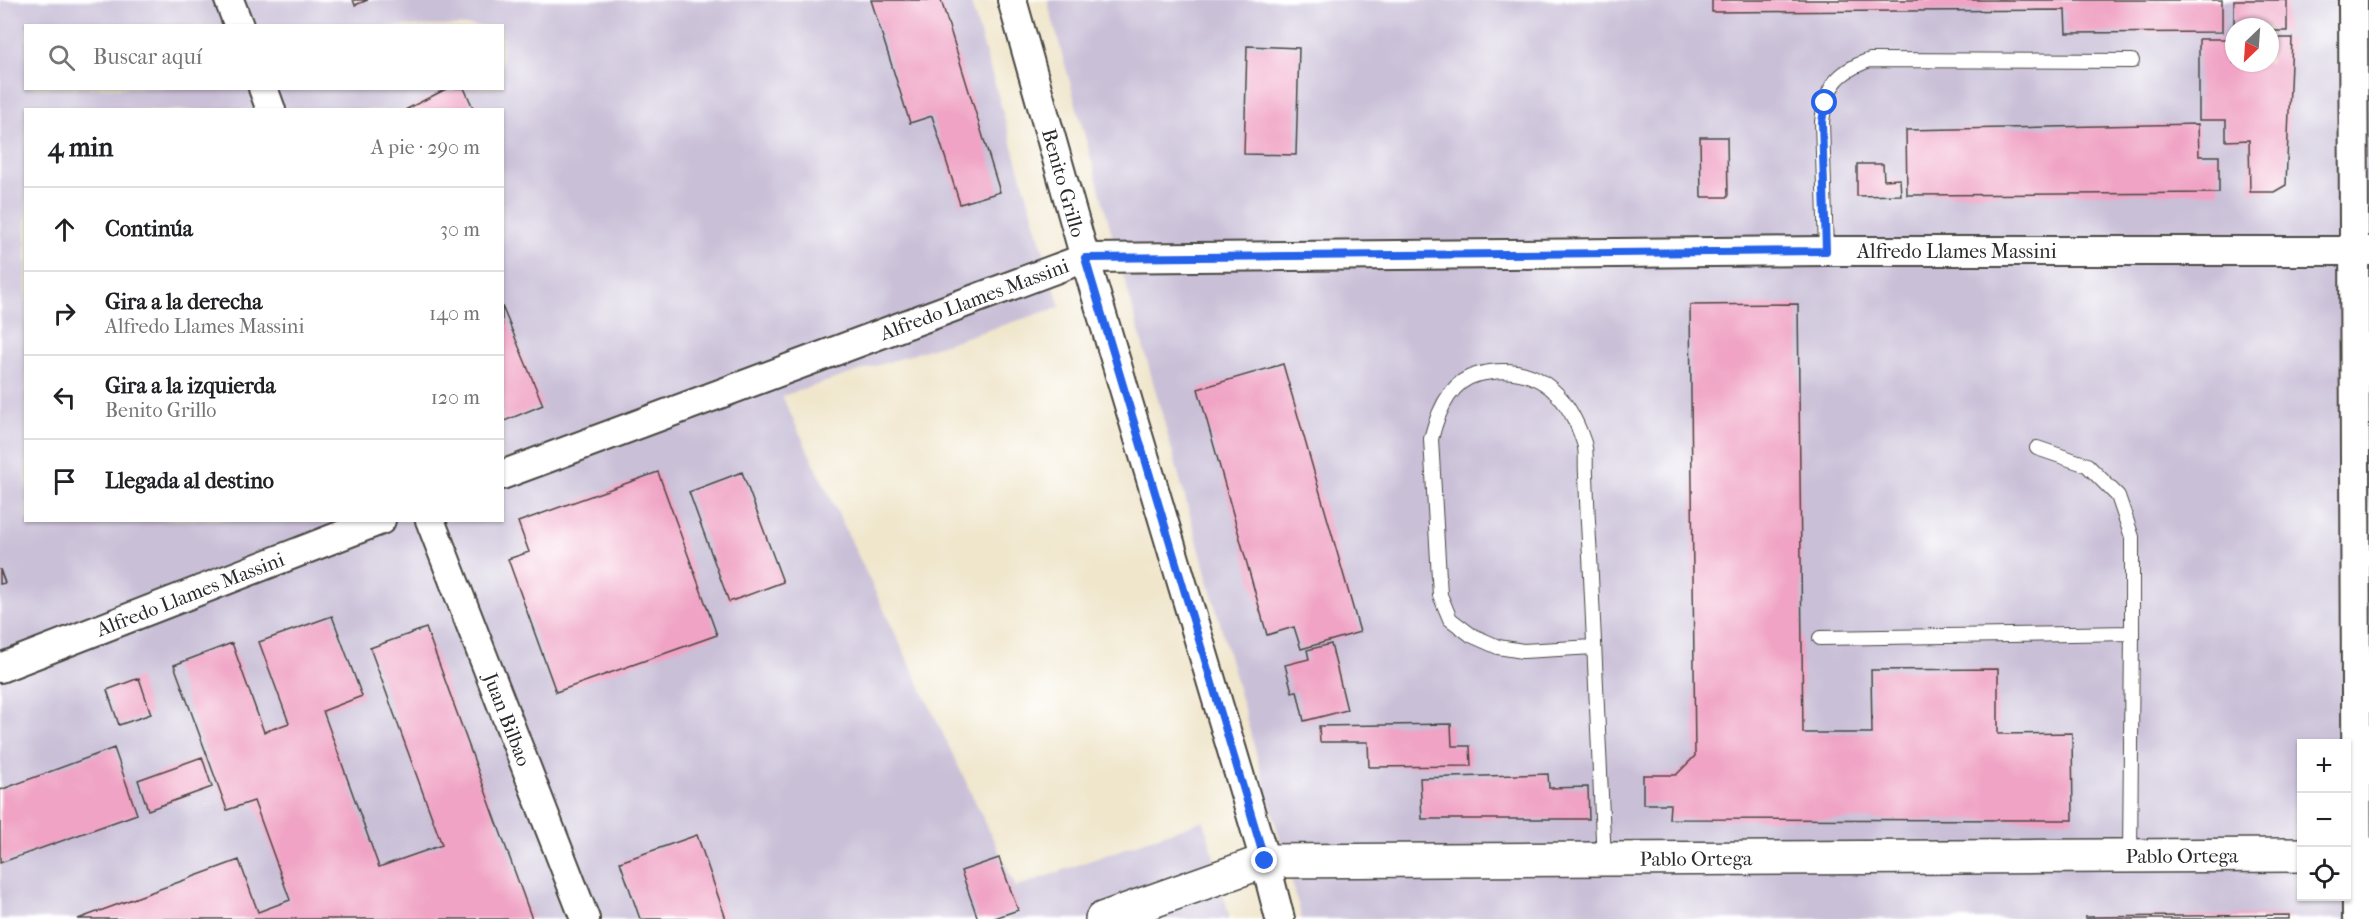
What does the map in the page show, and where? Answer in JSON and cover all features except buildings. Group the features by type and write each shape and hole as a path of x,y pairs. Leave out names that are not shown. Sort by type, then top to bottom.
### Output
{"street":[{"path":"229,0 238,24"},
{"name":"Benito Grillo","path":"1012,0 1085,258 1265,861 1280,919"},
{"path":"2353,0 2362,252 2357,919"},
{"path":"264,90 270,108"},
{"name":"Alfredo Llames Massini","path":"504,474 1085,258 1826,251 2362,252"},
{"name":"Alfredo Llames Massini","path":"0,668 376,522"},
{"name":"Juan Bilbao","path":"431,522 585,919"},
{"name":"Pablo Ortega","path":"1102,919 1265,861 2297,855"}],"lane":[{"path":"1826,251 1822,122 1825,103 1834,82 1849,68 1870,60 2132,61"},
{"path":"1594,647 1523,651 1498,647 1471,635 1450,619 1440,595 1431,439 1437,415 1451,393 1470,377 1496,370 1515,370 1541,379 1567,408 1584,444 1594,647 1604,860"},
{"path":"2037,448 2087,465 2118,496 2132,537 2130,856"},
{"path":"1820,638 2132,633"}],"shaded area":[{"path":"0,0 970,0 1060,307 782,396 1016,887 1204,820 1230,919 0,919"},
{"path":"1047,0 2369,0 2369,919 1302,919"}],"route":[{"path":"1265,861 1085,258 1826,251 1822,122 1825,103"}]}
